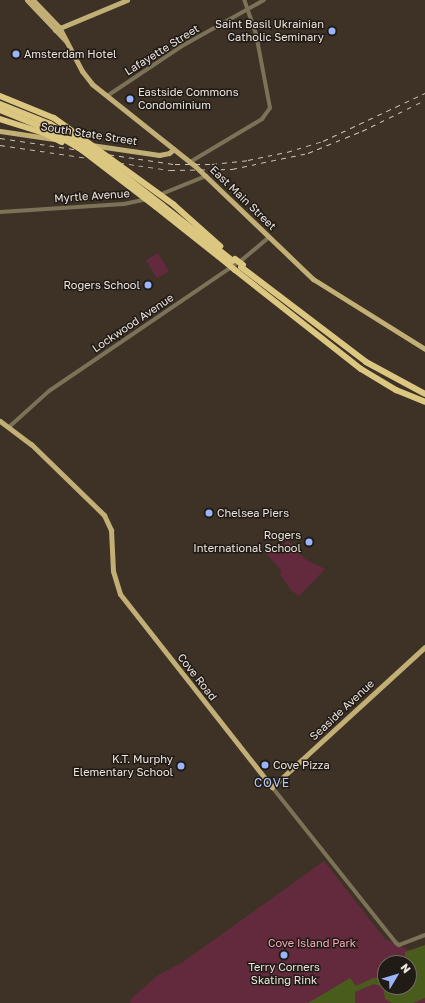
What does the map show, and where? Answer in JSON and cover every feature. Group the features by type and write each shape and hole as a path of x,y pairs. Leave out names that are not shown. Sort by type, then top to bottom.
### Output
{"highway":[{"path":"0,96 54,118 174,205 191,228 240,267 361,369 396,390 425,402"},
{"path":"0,104 47,129 191,228 232,261 383,373 425,394"},
{"path":"0,110 87,147 159,206"},
{"path":"0,119 47,129"},
{"path":"383,373 425,389"}],"main road":[{"name":"East Main Street","path":"27,0 57,28"},
{"name":"East Main Street","path":"33,0 57,28 86,77 107,96 206,176 319,284 425,349"},
{"path":"57,28 127,0"},
{"name":"South State Street","path":"0,131 158,155 169,153 174,149"},
{"name":"Cove Road","path":"0,421 31,444 104,515 111,530 113,571 120,594 272,788"},
{"name":"Seaside Avenue","path":"272,788 425,647"}],"street":[{"path":"190,162 262,119 270,108 262,61 249,9 244,0"},
{"name":"Lafayette Street","path":"107,96 182,46 264,0"},
{"name":"Myrtle Avenue","path":"0,212 130,203 206,176"},
{"name":"Lockwood Avenue","path":"9,427 49,391 243,260 262,246 269,237"},
{"name":"Cove Road","path":"272,788 399,945 425,935"}],"green space":[{"path":"158,253 169,271 157,278 146,260"},
{"path":"287,540 305,559 325,569 299,596 291,590 280,574 282,572 267,554 274,548 283,547"},
{"name":"Cove Island Park","path":"324,861 385,939 425,957 425,1003 130,1003 132,998 158,975 183,962"}],"shaded area":[{"path":"425,945 425,998 413,1003 392,1003 385,999 384,995 417,995 417,955 405,955 405,952"},
{"path":"350,978 356,986 373,978 377,978 377,985 374,984 355,992 355,1003 308,1003"}],"railway":[{"path":"0,138 175,164 212,164 248,160 287,152 323,141 425,93"},
{"path":"0,145 170,170 232,169 308,153 362,131 425,100"}],"place":[{"name":"Saint Basil Ukrainian Catholic Seminary","path":"332,31"},
{"name":"Amsterdam Hotel","path":"16,54"},
{"name":"Eastside Commons Condominium","path":"130,99"},
{"name":"Rogers School","path":"148,285"},
{"name":"Chelsea Piers","path":"209,513"},
{"name":"Rogers International School","path":"309,542"},
{"name":"Cove Pizza","path":"265,765"},
{"name":"K.T. Murphy Elementary School","path":"181,766"},
{"name":"Terry Corners Skating Rink","path":"284,955"}],"district":[{"name":"COVE","path":"272,783"}]}
